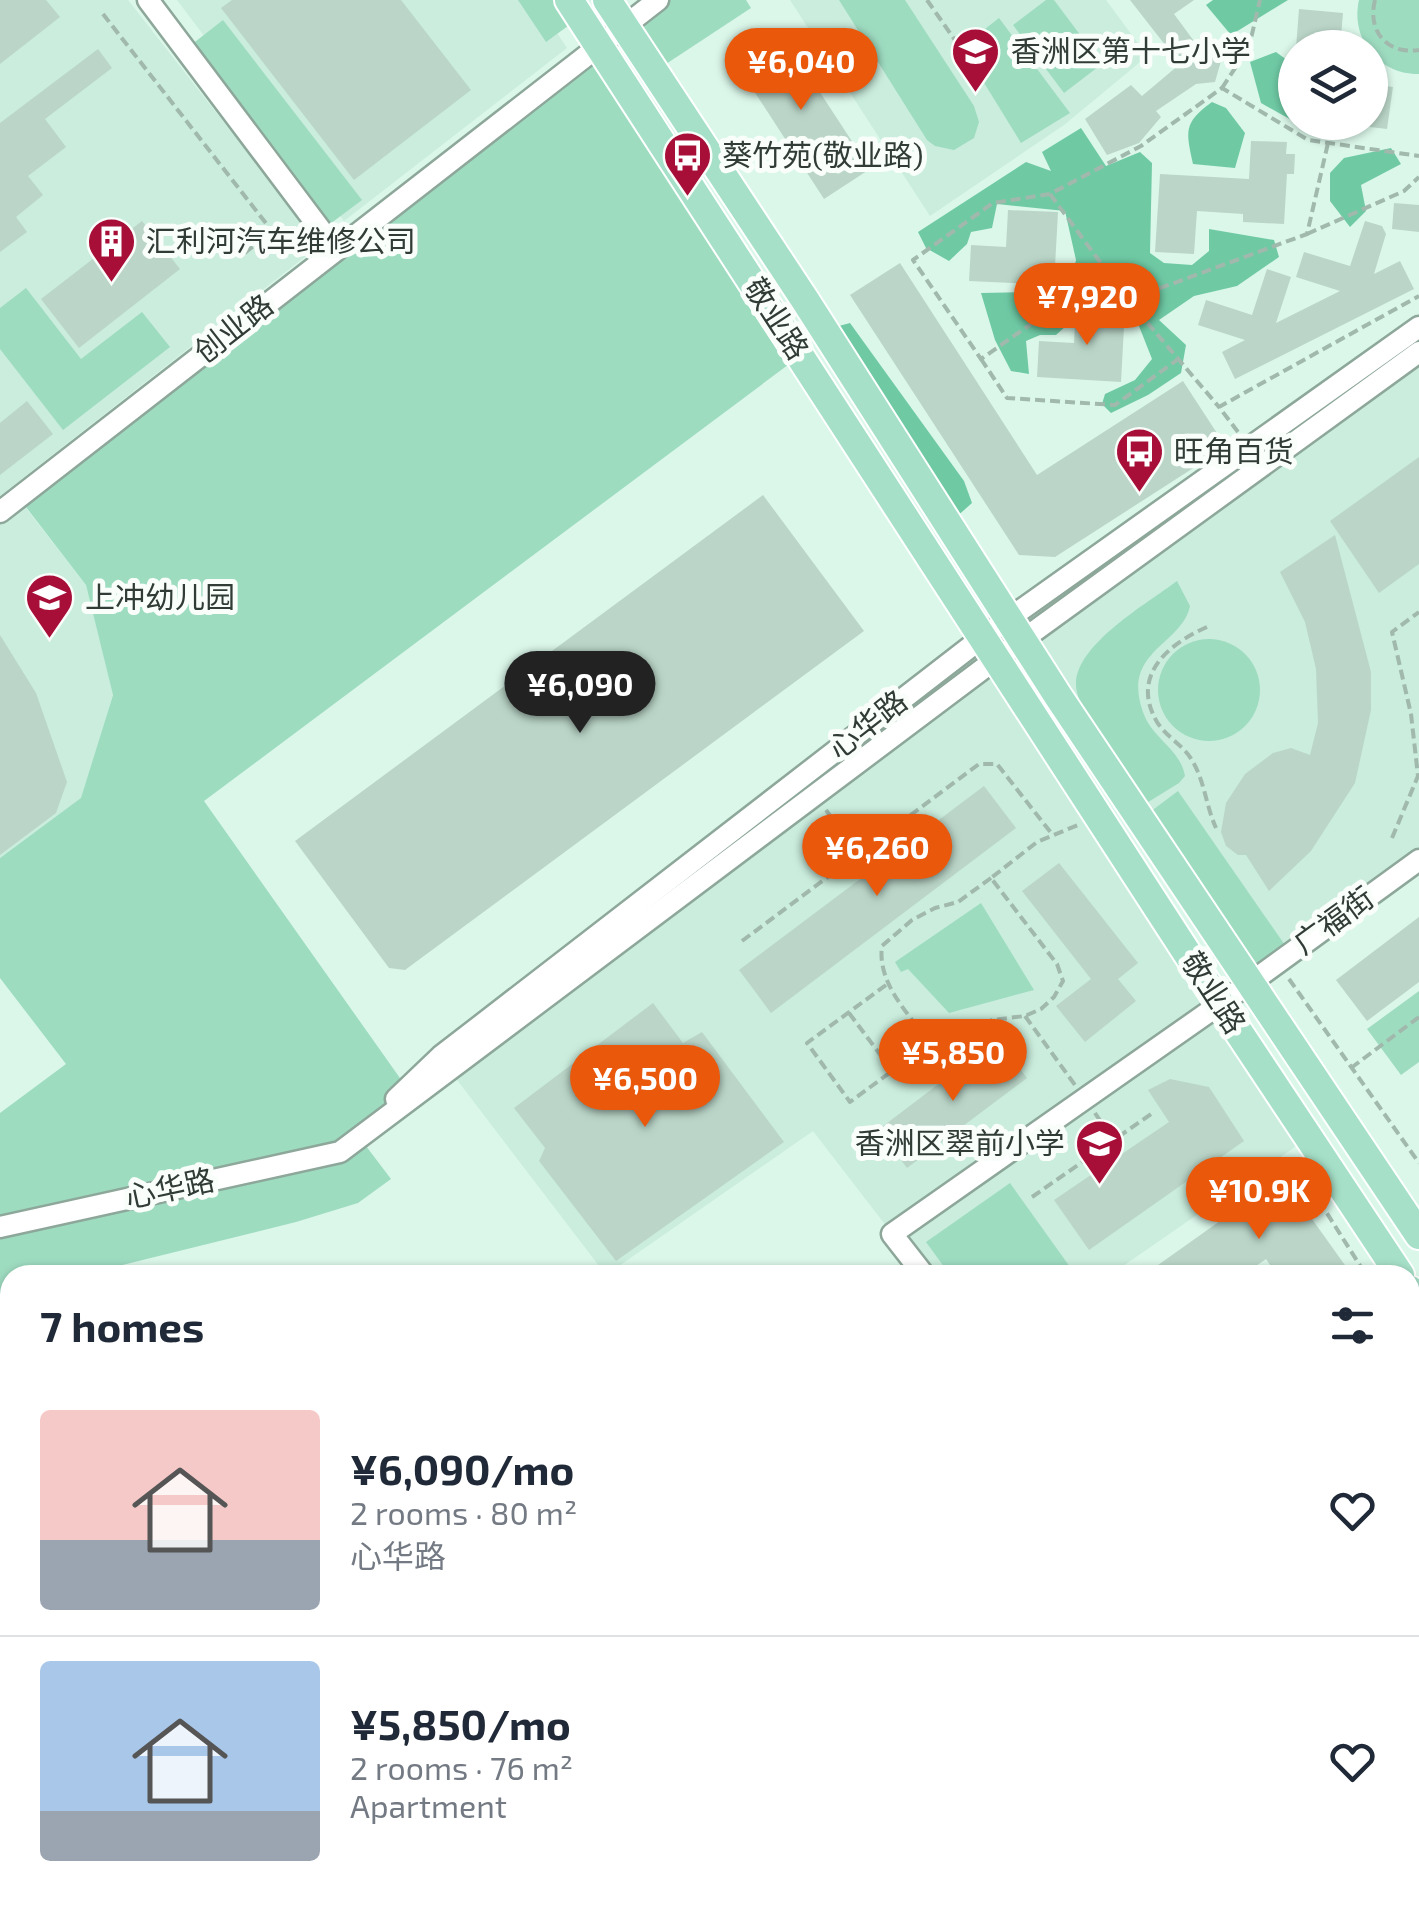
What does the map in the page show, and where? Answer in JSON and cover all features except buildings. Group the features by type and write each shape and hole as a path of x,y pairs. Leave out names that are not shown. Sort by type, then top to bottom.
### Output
{"main road":[{"name":"敬业路","path":"569,0 1393,1265"},
{"name":"敬业路","path":"607,0 1016,630 1419,1235"}],"street":[{"path":"148,0 336,250"},
{"name":"创业路","path":"0,512 658,0"},
{"name":"心华路","path":"340,1152 441,1056 1254,456 1419,327"},
{"name":"心华路","path":"1254,456 1419,352"},
{"name":"心华路","path":"0,1227 340,1152 816,796 990,648"},
{"name":"广福街","path":"916,1265 892,1234 1419,860"}],"path":[{"path":"928,0 956,43"},
{"path":"1177,360 1116,405 1007,398 913,260 993,203 1050,194 1142,146 1222,88 1249,48 1260,0"},
{"path":"1375,0 1372,16 1381,39 1402,51 1419,50"},
{"path":"103,14 272,231 241,256"},
{"path":"1222,88 1308,140 1419,156"},
{"path":"1307,234 1328,143"},
{"path":"1128,300 1307,234 1404,192 1419,178"},
{"path":"1050,194 1128,300 1219,407 1254,456"},
{"path":"981,359 1107,271"},
{"path":"1219,407 1419,296"},
{"path":"1392,838 1418,776 1411,714 1392,632 1419,612"},
{"path":"1207,626 1162,653 1147,686 1156,720 1168,736 1184,747 1202,780 1204,804 1216,828"},
{"path":"742,941 978,764 997,764 1052,834"},
{"path":"816,796 858,854"},
{"path":"930,1043 887,984 880,962 882,946 912,920 958,902 1037,842 1102,820"},
{"path":"887,984 807,1043 850,1102 930,1043 960,1041 992,1020 1025,1016 1054,997 1063,981 1056,964 991,878"},
{"path":"1278,962 1419,1163"},
{"path":"849,1013 892,1070"},
{"path":"1025,1016 1113,1140"},
{"path":"1352,1068 1419,1018"},
{"path":"1032,1197 1154,1112"},
{"path":"1412,1153 1419,1148"},
{"path":"1311,1188 1360,1265"}],"shaded area":[{"path":"0,0 128,0 320,245 0,496"},
{"path":"177,0 535,0 567,48 344,221"},
{"name":"香洲区第十七小学","path":"790,0 1106,0 1145,58 1064,125 930,216"},
{"path":"1419,354 1419,859 1250,982 1023,640"},
{"name":"上冲幼儿园","path":"18,498 86,585 113,694 82,798 0,858 0,513"},
{"path":"996,659 1308,1138 1124,1265 916,1265 813,1131 620,1265 598,1265 451,1072"}],"green space":[{"path":"518,0 558,0 572,23 546,42"},
{"path":"666,0 746,0 751,8 666,64 637,20"},
{"path":"839,0 905,0 974,106 979,122 974,138 954,150 927,140"},
{"path":"1046,0 1054,0 1102,64 1064,93 1013,25"},
{"path":"1213,0 1288,0 1231,35 1206,5"},
{"path":"1359,0 1419,0 1419,74 1388,66 1388,30 1360,30"},
{"path":"999,18 1070,113 1021,143 962,47"},
{"path":"223,20 362,200 330,224 191,45"},
{"path":"598,46 800,356 204,801 407,1088 340,1152 0,1225 0,1113 66,1064 0,978 0,858 81,798 113,695 86,585 19,498"},
{"path":"1278,53 1278,112 1261,103 1250,62"},
{"path":"1212,102 1226,108 1245,133 1235,168 1193,164 1189,128"},
{"path":"1081,128 1106,166 1140,152 1152,163 1150,253 1164,263 1192,265 1209,251 1209,229 1274,240 1279,257 1237,286 1194,296 1159,320 1186,345 1181,373 1111,413 1102,404 1105,394 1135,380 1152,359 1137,321 1152,316 1146,312 1133,284 1085,299 1081,294 1067,325 1056,335 1040,335 1026,341 1029,374 1011,371 995,340 981,293 1034,292 1071,282 1076,260 1065,211 997,204 992,228 971,232 967,244 949,261 926,248 918,232 1026,162 1051,171 1042,152"},
{"path":"1391,148 1401,164 1361,185 1366,211 1350,227 1330,201 1330,173 1344,158"},
{"path":"26,288 81,359 142,312 170,347 63,430 0,349 0,308"},
{"path":"850,323 964,481 972,503 954,519 835,327"},
{"path":"1177,581 1190,606 1185,619 1146,662 1138,692 1147,721 1178,758 1185,776 1145,804 1093,727 1076,684 1079,669 1100,640"},
{"path":"1209,639 1229,642 1252,661 1260,690 1257,710 1238,733 1209,741 1189,738 1166,719 1158,690 1161,670 1180,647"},
{"path":"1178,791 1287,948 1251,971 1146,815"},
{"path":"981,903 1034,990 949,1013 908,969 901,972 895,962"},
{"path":"1419,991 1419,1062 1401,1075 1367,1029"},
{"path":"366,1146 391,1179 358,1203 122,1265 0,1265 0,1235 344,1162"},
{"path":"1010,1183 1069,1265 943,1265 926,1242"}],"place":[{"name":"香洲区第十七小学","path":"976,94"},
{"name":"葵竹苑(敬业路)","path":"687,198"},
{"name":"汇利河汽车维修公司","path":"111,284"},
{"name":"旺角百货","path":"1139,494"},
{"name":"上冲幼儿园","path":"50,640"},
{"name":"香洲区翠前小学","path":"1100,1186"}]}
